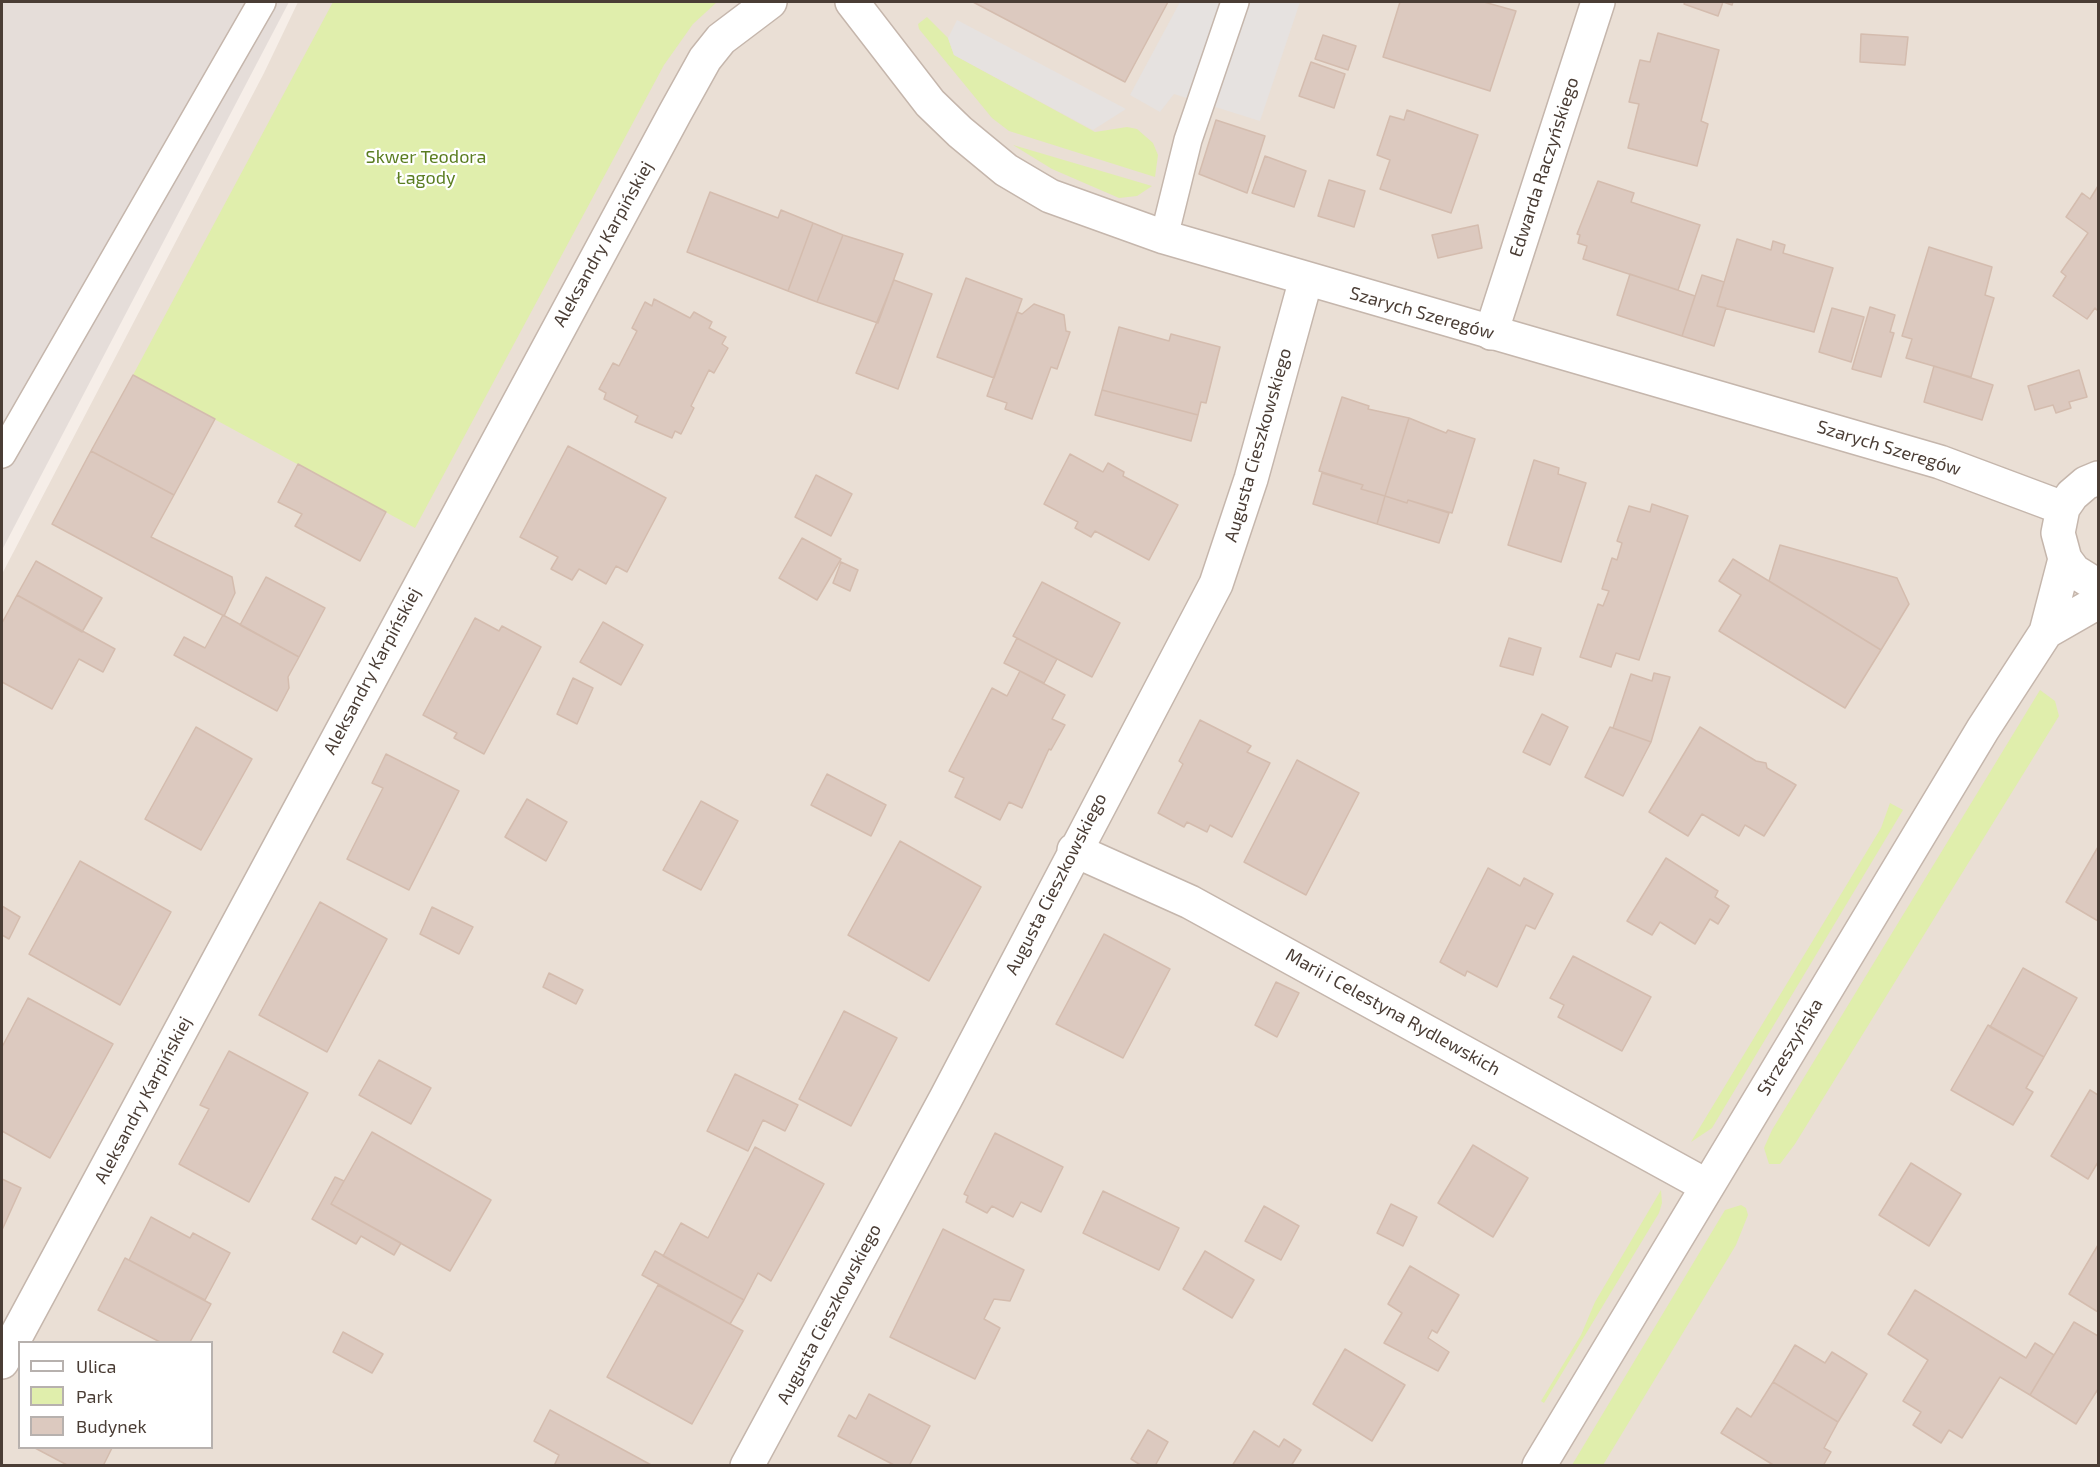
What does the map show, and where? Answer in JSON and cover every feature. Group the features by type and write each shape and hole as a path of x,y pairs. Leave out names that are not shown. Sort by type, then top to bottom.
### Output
{"street":[{"name":"Aleksandry Karpińskiej","path":"2,1362 705,59 721,39 770,2"},
{"name":"Szarych Szeregów","path":"852,2 930,103 960,132 1006,170 1050,196 1164,237 1940,462 2063,508"},
{"name":"Edwarda Raczyńskiego","path":"1491,333 1598,2"},
{"name":"Augusta Cieszkowskiego","path":"747,1466 946,1098 1074,850 1216,584 1251,479 1306,279"},
{"path":"2098,478 2079,489 2063,508 2058,534 2065,559 2074,571 2098,586"},
{"name":"Strzeszyńska","path":"1539,1466 1983,729 2046,632 2065,559"},
{"name":"Strzeszyńska","path":"2046,632 2098,602"},
{"name":"Marii i Celestyna Rydlewskich","path":"1074,850 1191,902 1707,1186"}],"lane":[{"path":"2,454 262,2"},
{"path":"1164,237 1188,140 1235,2"}],"shaded area":[{"path":"2,2 289,2 2,550"},
{"path":"298,2 2098,2 2098,1465 2,1466 2,574 264,73"},
{"path":"1180,2 1300,2 1260,121 1174,94 1160,112 1130,95"},
{"path":"957,20 1126,109 1093,130 954,55 948,38"}],"green space":[{"name":"Skwer Teodora Łagody","path":"333,2 717,2 693,24 664,65 415,528 133,375"},
{"path":"927,17 948,38 954,55 1095,132 1127,127 1137,129 1153,143 1158,155 1155,177 1009,131 992,118 919,29 918,24"},
{"path":"1013,145 1152,186 1137,196 1119,198 1052,169"},
{"path":"2040,690 2055,701 2059,716 1795,1144 1780,1164 1769,1164 1764,1148 1772,1130"},
{"path":"1890,803 1903,810 1712,1128 1691,1142 1881,828"},
{"path":"1661,1190 1662,1203 1659,1213 1544,1403 1541,1401 1581,1335 1595,1302"},
{"path":"1741,1205 1746,1208 1748,1215 1736,1245 1603,1465 1572,1465 1725,1210"}],"building":[{"path":"973,2 1168,2 1125,82"},
{"path":"1400,2 1484,2 1516,11 1490,91 1383,57"},
{"path":"1685,2 1723,2 1718,16 1684,4"},
{"path":"1658,33 1719,50 1701,121 1708,124 1697,166 1628,148 1639,104 1629,102 1640,60 1650,62"},
{"path":"1861,34 1908,37 1905,65 1860,62"},
{"path":"1323,35 1356,46 1348,70 1315,59"},
{"path":"1311,62 1345,74 1334,108 1299,96"},
{"path":"1407,110 1478,135 1451,213 1380,189 1390,160 1377,155 1390,116 1404,120"},
{"path":"1216,120 1265,136 1247,193 1199,174"},
{"path":"1265,156 1306,171 1294,207 1252,193"},
{"path":"1329,180 1365,191 1354,227 1318,216"},
{"path":"1598,181 1634,193 1631,202 1700,225 1678,290 1583,259 1587,246 1578,243 1580,235 1577,234"},
{"path":"2098,186 2098,311 2095,308 2087,319 2053,296 2066,276 2061,272 2088,233 2066,217 2082,193 2090,199"},
{"path":"710,192 778,218 781,210 813,223 788,291 687,252"},
{"path":"813,223 843,235 817,302 788,291"},
{"path":"1478,225 1482,248 1438,258 1432,235"},
{"path":"843,235 903,254 878,323 817,302"},
{"path":"1737,239 1771,250 1773,241 1785,245 1783,253 1833,268 1814,332 1717,306"},
{"path":"1929,247 1992,267 1985,295 1994,298 1971,377 1906,358 1912,339 1902,336"},
{"path":"1630,274 1695,296 1682,336 1617,315"},
{"path":"1702,275 1724,282 1717,306 1726,308 1714,346 1682,336"},
{"path":"966,278 1022,299 994,378 937,357"},
{"path":"894,280 932,294 898,389 856,373"},
{"path":"654,299 690,318 694,312 712,322 709,328 726,337 722,344 728,348 714,373 709,370 691,406 694,408 681,434 675,431 672,438 635,422 638,416 604,399 606,393 599,389 613,363 619,366 637,331 632,328 645,302 652,306"},
{"path":"1034,304 1064,315 1066,331 1070,332 1057,369 1051,367 1032,419 1005,409 1007,403 987,396 1017,312 1022,314"},
{"path":"1870,307 1895,315 1890,332 1894,333 1881,377 1852,369"},
{"path":"1832,308 1864,317 1851,362 1819,352"},
{"path":"1119,327 1169,341 1171,334 1220,347 1206,403 1201,402 1198,415 1102,390"},
{"path":"1934,366 1993,385 1982,420 1924,402"},
{"path":"2079,370 2087,397 2069,402 2071,408 2056,413 2053,405 2035,410 2028,386"},
{"path":"133,375 215,419 174,495 91,451"},
{"path":"1102,390 1198,415 1191,441 1095,415"},
{"path":"1342,397 1369,406 1368,409 1409,418 1385,496 1361,489 1363,485 1319,471"},
{"path":"1409,418 1446,433 1448,430 1475,439 1452,513 1385,496"},
{"path":"568,446 666,498 627,572 616,566 606,584 579,569 572,580 551,569 558,557 520,537"},
{"path":"91,451 174,495 151,537 232,577 235,593 224,616 52,524"},
{"path":"1070,454 1103,472 1108,463 1124,472 1123,476 1178,505 1149,560 1095,531 1091,537 1075,528 1078,522 1044,504"},
{"path":"1534,460 1559,468 1558,474 1586,483 1561,562 1508,545"},
{"path":"298,464 386,512 360,561 295,526 302,514 278,502"},
{"path":"1322,473 1363,485 1361,489 1385,496 1377,524 1313,504"},
{"path":"816,475 852,494 831,536 795,517"},
{"path":"1385,496 1407,503 1408,500 1449,513 1439,543 1377,524"},
{"path":"1652,504 1688,516 1639,660 1616,653 1611,667 1580,657 1598,604 1603,606 1609,591 1602,589 1612,558 1617,560 1622,543 1617,541 1629,506 1650,512"},
{"path":"802,538 841,559 817,600 779,578"},
{"path":"1780,545 1897,578 1909,604 1881,650 1769,581"},
{"path":"1733,559 1881,650 1845,708 1719,631 1741,595 1719,581"},
{"path":"36,561 102,598 82,632 17,595"},
{"path":"841,562 858,570 850,591 833,583"},
{"path":"266,577 325,608 299,657 240,625"},
{"path":"1042,582 1120,623 1092,677 1013,636"},
{"path":"17,595 115,649 103,672 79,659 52,709 2,682 2,623"},
{"path":"223,615 299,657 288,677 289,688 277,711 174,655 184,637 205,648"},
{"path":"475,618 499,631 502,626 541,647 484,754 454,738 457,733 423,715"},
{"path":"603,622 643,645 621,685 580,662"},
{"path":"1017,638 1057,659 1044,683 1004,663"},
{"path":"1509,638 1541,648 1533,675 1500,666"},
{"path":"1020,671 1065,695 1052,719 1065,725 1051,750 1049,749 1022,808 1009,802 1000,820 955,797 964,778 949,771 992,688 1007,696"},
{"path":"1654,673 1670,677 1651,742 1613,728 1631,674 1652,681"},
{"path":"573,678 593,688 577,724 557,714"},
{"path":"1542,714 1568,727 1550,765 1523,752"},
{"path":"1200,720 1251,746 1247,752 1270,763 1232,837 1210,825 1207,832 1187,822 1184,827 1158,813 1183,764 1179,761"},
{"path":"196,727 252,759 201,850 145,819"},
{"path":"1610,727 1651,742 1623,796 1585,777"},
{"path":"1700,727 1756,761 1766,763 1767,768 1796,785 1764,836 1745,825 1739,836 1702,814 1688,836 1649,812"},
{"path":"386,754 459,791 409,890 347,859 383,788 372,783"},
{"path":"1297,760 1359,793 1306,895 1244,862"},
{"path":"827,774 886,805 871,836 811,805"},
{"path":"527,799 567,822 546,861 505,837"},
{"path":"701,801 738,821 701,890 663,870"},
{"path":"900,841 981,887 929,981 848,935"},
{"path":"2098,847 2098,921 2066,902"},
{"path":"1666,858 1718,891 1715,897 1729,906 1718,924 1710,919 1695,944 1660,922 1652,935 1627,921"},
{"path":"80,861 171,912 120,1005 29,954"},
{"path":"1488,868 1520,886 1524,878 1553,894 1535,929 1526,925 1497,987 1467,971 1465,976 1440,962"},
{"path":"320,902 387,939 327,1052 259,1015"},
{"path":"2,906 20,917 9,939 2,935"},
{"path":"432,907 473,927 459,954 420,934"},
{"path":"1104,934 1170,969 1123,1058 1056,1024"},
{"path":"1573,956 1651,997 1622,1051 1558,1017 1564,1005 1550,998"},
{"path":"2023,968 2077,998 2044,1057 1990,1027"},
{"path":"549,973 583,990 576,1004 543,987"},
{"path":"1276,982 1299,993 1277,1037 1255,1025"},
{"path":"28,998 113,1044 50,1158 2,1131 2,1047"},
{"path":"844,1011 897,1038 851,1126 799,1099"},
{"path":"1988,1025 2044,1057 2026,1088 2033,1092 2013,1125 1951,1090"},
{"path":"229,1051 308,1093 249,1202 179,1164 209,1109 200,1105"},
{"path":"379,1060 431,1088 411,1124 359,1095"},
{"path":"735,1074 798,1105 785,1131 763,1120 748,1151 707,1131"},
{"path":"2090,1090 2098,1095 2098,1162 2088,1179 2051,1156"},
{"path":"372,1132 491,1200 450,1271 331,1204"},
{"path":"995,1133 1063,1167 1041,1212 1021,1202 1013,1217 992,1206 987,1213 966,1202 968,1196 964,1194"},
{"path":"1473,1145 1528,1178 1493,1237 1438,1203"},
{"path":"755,1147 824,1184 771,1281 758,1273 744,1300 663,1256 681,1223 708,1238"},
{"path":"1911,1163 1961,1194 1929,1246 1879,1215"},
{"path":"335,1177 344,1181 331,1204 401,1243 394,1255 361,1236 356,1244 312,1219"},
{"path":"2,1179 21,1188 2,1230"},
{"path":"1103,1191 1179,1228 1159,1270 1083,1233"},
{"path":"1391,1204 1417,1217 1403,1246 1377,1233"},
{"path":"1264,1206 1299,1226 1281,1260 1245,1241"},
{"path":"151,1217 190,1238 193,1233 230,1253 205,1300 129,1260"},
{"path":"943,1229 1024,1270 1010,1301 994,1299 984,1319 1000,1328 975,1379 890,1337"},
{"path":"2098,1245 2098,1312 2069,1294"},
{"path":"655,1251 744,1300 730,1324 642,1275"},
{"path":"1205,1251 1254,1280 1232,1318 1183,1289"},
{"path":"125,1258 211,1304 191,1341 158,1341 98,1310"},
{"path":"1410,1266 1459,1295 1437,1333 1432,1330 1428,1338 1449,1352 1438,1371 1384,1343 1402,1313 1388,1304"},
{"path":"658,1285 743,1331 692,1424 607,1377"},
{"path":"1915,1290 2026,1358 2035,1343 2054,1355 2030,1395 2000,1377 1962,1438 1949,1430 1941,1443 1913,1425 1921,1412 1903,1401 1928,1360 1888,1334"},
{"path":"2074,1322 2098,1336 2098,1389 2076,1424 2030,1395"},
{"path":"343,1332 383,1354 372,1373 333,1352"},
{"path":"1795,1345 1825,1363 1832,1352 1867,1374 1838,1422 1773,1382"},
{"path":"1345,1349 1405,1385 1372,1441 1313,1404"},
{"path":"1773,1382 1838,1422 1824,1448 1831,1452 1823,1466 1775,1466 1721,1433 1737,1408 1751,1417"},
{"path":"869,1394 930,1426 909,1466 896,1466 838,1436 849,1415 856,1419"},
{"path":"550,1410 653,1466 554,1466 559,1455 534,1441"},
{"path":"1148,1430 1168,1442 1155,1466 1142,1466 1131,1459"},
{"path":"1254,1431 1279,1447 1284,1439 1301,1450 1291,1466 1232,1466"},
{"path":"37,1449 112,1449 103,1466 69,1466"}]}
